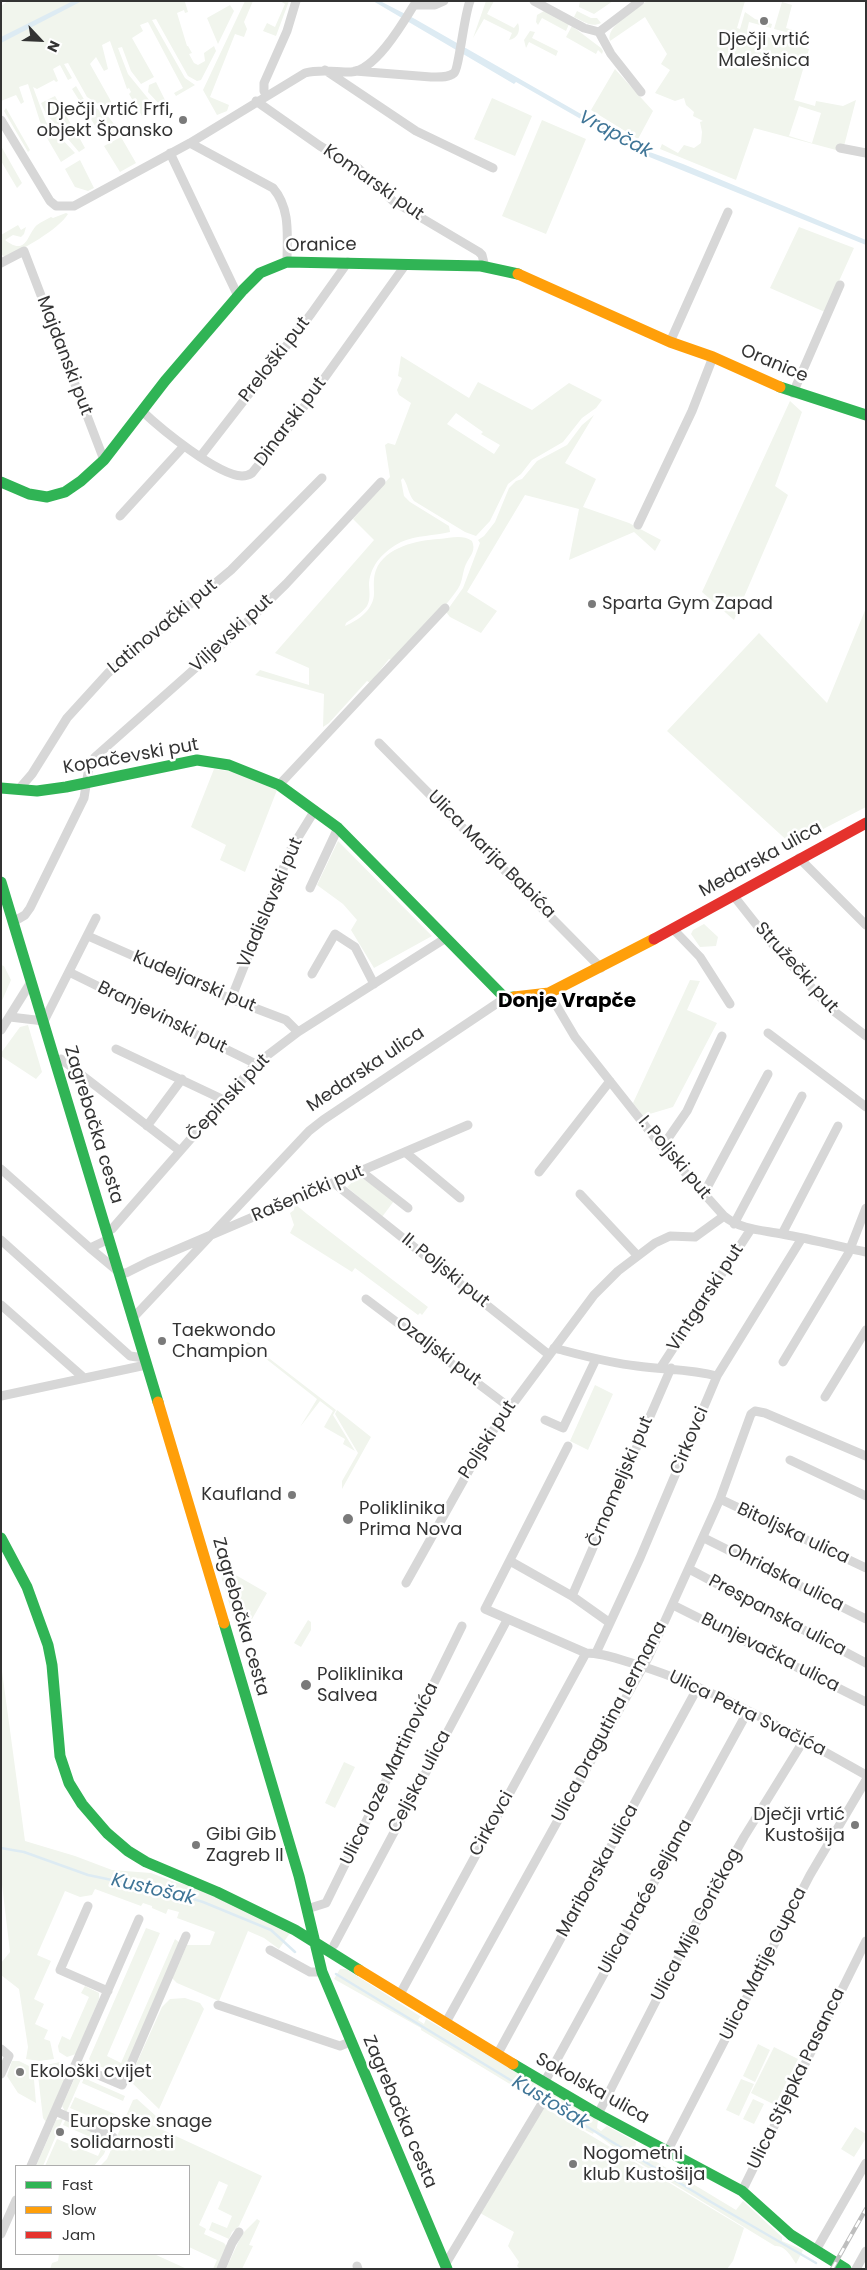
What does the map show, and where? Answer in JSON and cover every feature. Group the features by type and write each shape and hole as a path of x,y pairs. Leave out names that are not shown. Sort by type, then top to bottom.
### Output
{"street":[{"path":"266,95 264,83 287,30 296,1"},
{"path":"354,71 378,54 405,21 410,6 434,5 444,1"},
{"path":"1,120 50,202 56,206 69,207 80,203 138,169 190,143 304,73 325,70 431,77 444,77 453,74 458,68 460,40 470,1"},
{"path":"534,1 589,30 599,32 640,1"},
{"path":"599,32 611,54 641,92"},
{"path":"325,70 416,131 493,168"},
{"name":"Komarski put","path":"256,101 320,146 359,169 393,201 479,252 482,255 484,267"},
{"path":"190,143 273,188 282,199 286,214 287,262"},
{"path":"840,148 866,153"},
{"path":"170,154 238,296"},
{"path":"670,342 728,212"},
{"name":"Majdanski put","path":"1,263 24,251 104,460"},
{"name":"Oranice","path":"1,482 33,495 53,496 73,488 104,460 165,381 238,296 260,273 287,262 348,262 484,267 523,275 670,342 713,358 793,393 865,414"},
{"name":"Preloški put","path":"200,457 311,314 348,262"},
{"name":"Dinarski put","path":"142,411 200,457 237,476 252,473 293,422 406,264"},
{"path":"793,393 840,285"},
{"path":"638,525 692,410 713,358"},
{"path":"120,516 184,446"},
{"name":"Latinovački put","path":"19,789 32,774 67,718 108,673 230,570 322,478"},
{"name":"Viljevski put","path":"88,783 89,767 95,757 244,625 286,584 381,482"},
{"path":"279,785 445,608"},
{"name":"Ulica Marija Babića","path":"379,743 601,968"},
{"name":"Kopačevski put","path":"1,788 37,791 88,783 197,760 230,765 279,785 338,828 505,998"},
{"path":"13,922 24,915 30,908 84,798 88,783"},
{"name":"Vladislavski put","path":"231,999 291,849 314,810"},
{"name":"Medarska ulica","path":"132,1319 309,1131 323,1120 505,998 549,993 601,968 732,894 866,823"},
{"path":"310,888 338,828"},
{"path":"799,858 866,926"},
{"name":"Zagrebačka cesta","path":"1,882 201,1544 307,1909 322,1972 446,2267"},
{"name":"Stružečki put","path":"732,894 766,938 830,1009 866,1036"},
{"path":"10,1017 44,1021 96,918"},
{"path":"673,929 700,957 730,1004"},
{"path":"312,974 334,934 355,947 374,984"},
{"name":"Kudeljarski put","path":"88,936 231,999 286,1020 298,1032"},
{"name":"Čepinski put","path":"107,1235 256,1064 298,1032 446,938"},
{"name":"Branjevinski put","path":"69,972 256,1064"},
{"path":"1,1030 31,982"},
{"name":"I. Poljski put","path":"549,993 575,1037 662,1148 724,1216 734,1224 751,1229 866,1252"},
{"path":"768,1033 866,1107"},
{"path":"662,1148 687,1111 722,1036"},
{"path":"116,1049 224,1100"},
{"path":"61,1059 180,1151"},
{"path":"703,1195 768,1074"},
{"path":"147,1126 182,1079"},
{"path":"539,1172 610,1081"},
{"path":"734,1224 802,1096"},
{"name":"Rašenički put","path":"120,1273 126,1274 148,1262 362,1172 468,1124"},
{"path":"782,1234 838,1126"},
{"path":"405,1152 460,1198"},
{"path":"1,1169 120,1273"},
{"path":"362,1172 408,1208"},
{"name":"II. Poljski put","path":"334,1183 551,1351 638,1366 692,1370 717,1376"},
{"path":"580,1194 637,1255"},
{"path":"783,1362 849,1249 866,1208"},
{"path":"551,1351 594,1295 637,1255 665,1237 694,1237 724,1216"},
{"name":"Vintgarski put","path":"666,1368 751,1229"},
{"path":"90,1248 107,1235"},
{"name":"Cirkovci","path":"596,1653 640,1558 717,1376 802,1238"},
{"path":"1,1240 130,1356 145,1361"},
{"name":"Ozaljski put","path":"366,1299 509,1407"},
{"path":"1,1305 84,1378"},
{"path":"825,1397 866,1330"},
{"name":"Poljski put","path":"406,1583 459,1485 486,1440 551,1351"},
{"path":"545,1420 563,1428 596,1359"},
{"path":"1,1396 84,1378 145,1361"},
{"name":"Črnomeljski put","path":"572,1596 666,1368"},
{"name":"Ulica Dragutina Lermana","path":"445,2024 642,1667 704,1538 748,1422 755,1411 774,1416 866,1456"},
{"path":"568,1446 510,1561 572,1596 610,1623"},
{"path":"790,1460 866,1496"},
{"name":"Bitoljska ulica","path":"720,1499 866,1568"},
{"name":"Sokolska ulica","path":"1,1538 27,1587 48,1645 52,1665 60,1756 69,1783 82,1804 108,1832 137,1857 267,1915 296,1930 399,1996 544,2083 742,2191 791,2235 846,2269"},
{"name":"Ohridska ulica","path":"704,1538 866,1619"},
{"name":"Ulica Petra Svačića","path":"510,1561 485,1609 586,1653 596,1653 698,1687 804,1740 866,1775"},
{"name":"Prespanska ulica","path":"689,1569 866,1663"},
{"name":"Bunjevačka ulica","path":"673,1605 866,1702"},
{"name":"Celjska ulica","path":"334,1945 507,1620"},
{"name":"Ulica Joze Martinovića","path":"307,1909 326,1903 462,1626"},
{"name":"Cirkovci","path":"399,1996 586,1653"},
{"name":"Mariborska ulica","path":"498,2055 698,1687"},
{"name":"Ulica braće Seljana","path":"544,2083 748,1711"},
{"name":"Ulica Mije Goričkog","path":"598,2114 699,1917 744,1837 804,1740"},
{"name":"Ulica Matije Gupca","path":"668,2150 810,1875 866,1780"},
{"path":"88,1906 60,1970 108,1991"},
{"path":"31,2165 139,1919"},
{"path":"76,2065 122,2085 186,1936"},
{"name":"Ulica Stjepka Pasanca","path":"742,2191 866,1941"},
{"path":"270,1950 310,1972 322,1972"},
{"path":"218,2005 340,2046 350,2042"},
{"path":"1,2048 9,2056 1,2074"},
{"name":"Zagrebačka cesta","path":"446,2267 541,2105"},
{"path":"55,2112 113,2137"},
{"path":"816,2250 866,2163"},
{"path":"1,2234 15,2202"},
{"path":"222,2269 239,2232"},
{"path":"856,2269 866,2251"}],"shaded area":[{"path":"8,1 188,1 185,2 188,12 185,13 184,10 177,13 187,46 192,53 189,54 194,63 198,65 205,61 204,53 214,46 216,51 201,80 197,81 188,76 156,19 152,20 185,78 195,85 176,96 174,93 183,88 148,22 140,25 143,31 132,38 154,77 141,84 131,71 122,47 118,48 128,74 155,107 142,116 129,94 131,92 129,88 127,89 110,41 102,45 108,69 104,71 96,57 90,64 112,103 105,108 87,97 68,63 64,64 72,78 68,80 60,65 53,69 58,81 54,80 37,89 33,87 46,122 75,153 61,162 43,131 28,84 19,87 24,102 21,104 16,95 1,101 1,6"},
{"path":"245,1 253,1 244,22 247,29 244,37 235,34 210,97 229,105 227,111 217,115 203,90"},
{"path":"280,1 289,1 276,36 263,31 267,23 275,27 285,4"},
{"path":"486,1 494,1 487,14 514,28 518,23 519,32 514,38 509,40 512,33 484,19 473,38"},
{"path":"580,1 613,1 594,14 579,7"},
{"path":"647,1 745,1 737,28 740,29 745,12 755,19 772,24 771,28 749,22 747,31 809,49 794,100 815,106 816,101 843,106 856,100 844,146 839,146 836,150 754,128 736,180 660,149 662,144 678,153 684,145 694,148 701,143 702,132 700,122 703,121 693,116 694,112 686,105 684,98 675,101 655,93 670,70 661,64 667,54 645,17 610,41 612,30 617,24","holes":["799,106 821,113 812,143 789,136"]},
{"path":"782,2 792,5 786,28 803,33 802,36 774,29"},
{"path":"230,5 234,11 218,44 207,18"},
{"path":"544,11 569,24 566,31 542,18 538,25 536,22 537,15"},
{"path":"577,11 591,18 597,18 601,23 594,25 574,17"},
{"path":"572,26 601,48 602,54 598,50 596,54 566,37"},
{"path":"530,31 535,32 532,38 558,51 556,56 529,42 526,48 524,40"},
{"path":"615,69 653,111 638,139 591,110"},
{"path":"156,82 166,102 160,105 148,92 149,85"},
{"path":"76,86 85,101 107,115 118,129 101,139 97,133 99,132 72,89"},
{"path":"55,96 72,126 63,132 46,114 41,103"},
{"path":"492,98 532,116 515,156 474,139"},
{"path":"6,108 30,150 28,152 4,111"},
{"path":"542,120 586,139 546,234 502,216"},
{"path":"75,130 85,148 79,152 68,139 69,133"},
{"path":"121,137 136,163 120,172 104,146"},
{"path":"1,146 22,183 17,188 1,161"},
{"path":"80,160 94,188 88,191 75,187 65,169"},
{"path":"68,214 63,220 39,239 5,257 1,254 1,235 18,225 21,230 26,227 21,237 13,235 5,240 12,245 22,245 37,225 51,217"},
{"path":"799,227 854,248 825,312 770,288"},
{"path":"401,356 469,398 478,382 532,410 569,383 602,400 596,408 582,418 563,442 532,460 521,474 508,484 490,521 476,536 465,532 414,501 405,480 403,478 401,480 404,496 410,502 449,526 450,532 401,542 384,554 372,570 370,576 367,606 346,623 345,626 355,621 369,609 373,599 376,570 380,562 394,550 422,541 460,537 472,541 472,552 460,585 448,602 429,624 392,660 389,659 370,683 367,681 329,723 323,727 324,694 255,675 260,670 309,685 309,668 275,653 374,540 353,519 390,477 385,445 388,443 395,445 411,403 399,395 397,390 402,378 398,376","holes":["456,413 483,432 481,434 500,445 494,454 447,424"]},
{"path":"790,401 802,412 775,486 788,495 734,620 702,592"},
{"path":"594,415 565,463 596,479 583,507 629,523 661,540 655,551 634,532 569,560 579,509 525,495 467,592 497,611 481,633 450,617 446,612 463,588 480,543 478,540 484,536 495,522 509,488 516,481 522,479 537,461 567,445 582,425"},
{"path":"866,608 866,807 792,845 667,731 759,633 827,703"},
{"path":"214,769 234,772 277,790 245,872 220,860 226,845 191,827"},
{"path":"338,841 432,936 374,968 351,930 357,920 343,904 317,885"},
{"path":"704,924 718,937 716,946 700,947 691,934 693,930"},
{"path":"1,965 4,966 11,980 1,1003"},
{"path":"690,980 700,981 687,1010 717,1023 673,1107 643,1116 633,1103"},
{"path":"28,1025 42,1072 36,1079 1,1056 1,1053 20,1027"},
{"path":"358,1177 361,1177 394,1201 382,1217 347,1187"},
{"path":"295,1204 428,1307 422,1315 420,1313 418,1315 355,1268 352,1272 290,1233 294,1225 290,1213 294,1210"},
{"path":"248,1342 336,1410 333,1415 355,1451 343,1444 345,1439 324,1427 333,1411 320,1401 300,1427 317,1399 246,1343"},
{"path":"595,1385 613,1394 588,1450 570,1441"},
{"path":"337,1410 371,1437 342,1489 342,1481 358,1453 335,1414"},
{"path":"225,1560 229,1564 227,1570 267,1593 240,1640 217,1562"},
{"path":"308,1620 311,1622 311,1630 301,1647 294,1643"},
{"path":"1,1664 25,1841 75,1856 112,1870 151,1873 195,1887 290,1933 279,1949 264,1938 248,1931 219,2001 177,1983 172,1978 187,1945 210,1945 215,1932 177,1918 179,1912 168,1909 166,1914 152,1908 152,1906 143,1903 141,1906 95,1889 92,1895 80,1897 65,1891 37,1955 51,1961 34,1999 44,2004 35,2024 48,2030 44,2039 50,2041 54,2059 39,2061 26,2059 28,2047 19,1989 1,1975 1,1963 10,1952 1,1876"},
{"path":"344,1762 355,1767 335,1808 325,1803"},
{"path":"146,1928 160,1933 107,2056 121,2063 175,1939 180,1943 123,2077 116,2079 118,2074 92,2063 89,2059"},
{"path":"340,1969 346,1969 423,2018 420,2017 418,2020 424,2024 426,2019 598,2120 597,2128 601,2131 607,2126 636,2142 635,2149 736,2210 743,2201 782,2237 782,2241 803,2250 796,2264 782,2247 775,2246 615,2148 594,2132 593,2134 587,2131 421,2030 421,2028 334,1979"},
{"path":"85,1986 99,1993 99,1999 76,2054 67,2057 59,2052 58,2046 62,2036 70,2040 89,1997 81,1993"},
{"path":"185,1998 200,2003 204,2009 159,2109 129,2080 162,2007 170,1999"},
{"path":"758,2044 770,2050 755,2082 743,2076"},
{"path":"774,2047 798,2059 775,2105 751,2093"},
{"path":"12,2061 19,2061 33,2068 36,2103 18,2093 7,2076"},
{"path":"60,2062 66,2066 68,2071 46,2122 43,2118 37,2067"},
{"path":"79,2072 84,2072 66,2113 62,2106"},
{"path":"84,2078 125,2096 123,2101 82,2083"},
{"path":"741,2079 754,2084 739,2116 726,2110"},
{"path":"75,2097 117,2115 112,2126 70,2108"},
{"path":"137,2099 156,2116 152,2125 262,2176 239,2226 232,2232 229,2239 209,2230 212,2222 227,2228 232,2216 218,2209 228,2185 219,2181 199,2225 206,2229 204,2234 224,2243 227,2247 217,2269 213,2269 217,2260 190,2247 190,2165 101,2165 107,2159 133,2100"},
{"path":"753,2099 764,2104 754,2124 743,2119"},
{"name":"Nogometni klub Kustošija","path":"542,2106 744,2228 733,2261 727,2269 520,2269 517,2266 519,2262 508,2246 514,2232 480,2213"},
{"path":"63,2119 43,2165 36,2165 56,2120"},
{"path":"66,2119 110,2139 104,2154 95,2165 45,2165 57,2139 98,2156 104,2143 63,2125"},
{"path":"855,2127 866,2134 866,2138 854,2157 841,2149"},
{"path":"257,2219 260,2221 249,2245 253,2246 242,2269 226,2269 242,2234"},
{"path":"59,2255 156,2255 187,2269 50,2269 52,2263 58,2261"}],"water":[{"path":"73,1 82,1 1,43 1,37"},
{"name":"Vrapčak","path":"373,1 380,1 415,19 644,150 683,164 866,240 866,245 642,154 516,82 514,84"}],"waterway":[{"name":"Kustošak","path":"1,1848 24,1852 88,1875 174,1893 203,1902 271,1930 295,1952"},
{"name":"Kustošak","path":"336,1974 711,2202 816,2263"}],"railway":[{"path":"832,2269 866,2209"}],"traffic: fast":[{"path":"1,482 29,494 47,497 65,492 81,481 104,460 165,381 243,290 260,273 287,262 481,266 518,274"},
{"path":"780,387 866,415"},
{"path":"1,788 37,791 66,787 197,760 229,765 279,785 338,828 505,998 514,997"},
{"path":"1,882 158,1402"},
{"path":"1,1538 27,1587 48,1645 52,1665 60,1756 69,1783 82,1804 107,1833 128,1851 146,1862 217,1892 295,1930 359,1970"},
{"path":"224,1623 299,1876 322,1972 447,2269"},
{"path":"513,2064 598,2114 742,2191 791,2235 846,2269"}],"traffic: slow":[{"path":"518,274 670,342 713,357 780,387"},
{"path":"514,997 549,993 654,939"},
{"path":"158,1402 224,1623"},
{"path":"359,1970 513,2064"}],"traffic: jam":[{"path":"654,939 866,823"}],"place":[{"name":"Dječji vrtić Malešnica","path":"764,21"},
{"name":"Dječji vrtić Frfi, objekt Špansko","path":"183,120"},
{"name":"Sparta Gym Zapad","path":"592,604"},
{"name":"Taekwondo Champion","path":"162,1341"},
{"name":"Kaufland","path":"292,1495"},
{"name":"Poliklinika Prima Nova","path":"348,1519"},
{"name":"Poliklinika Salvea","path":"306,1685"},
{"name":"Dječji vrtić Kustošija","path":"855,1825"},
{"name":"Gibi Gib Zagreb II","path":"196,1845"},
{"name":"Ekološki cvijet","path":"20,2072"},
{"name":"Europske snage solidarnosti","path":"60,2132"},
{"name":"Nogometni klub Kustošija","path":"573,2164"}],"district":[{"name":"Donje Vrapče","path":"567,1002"}]}
